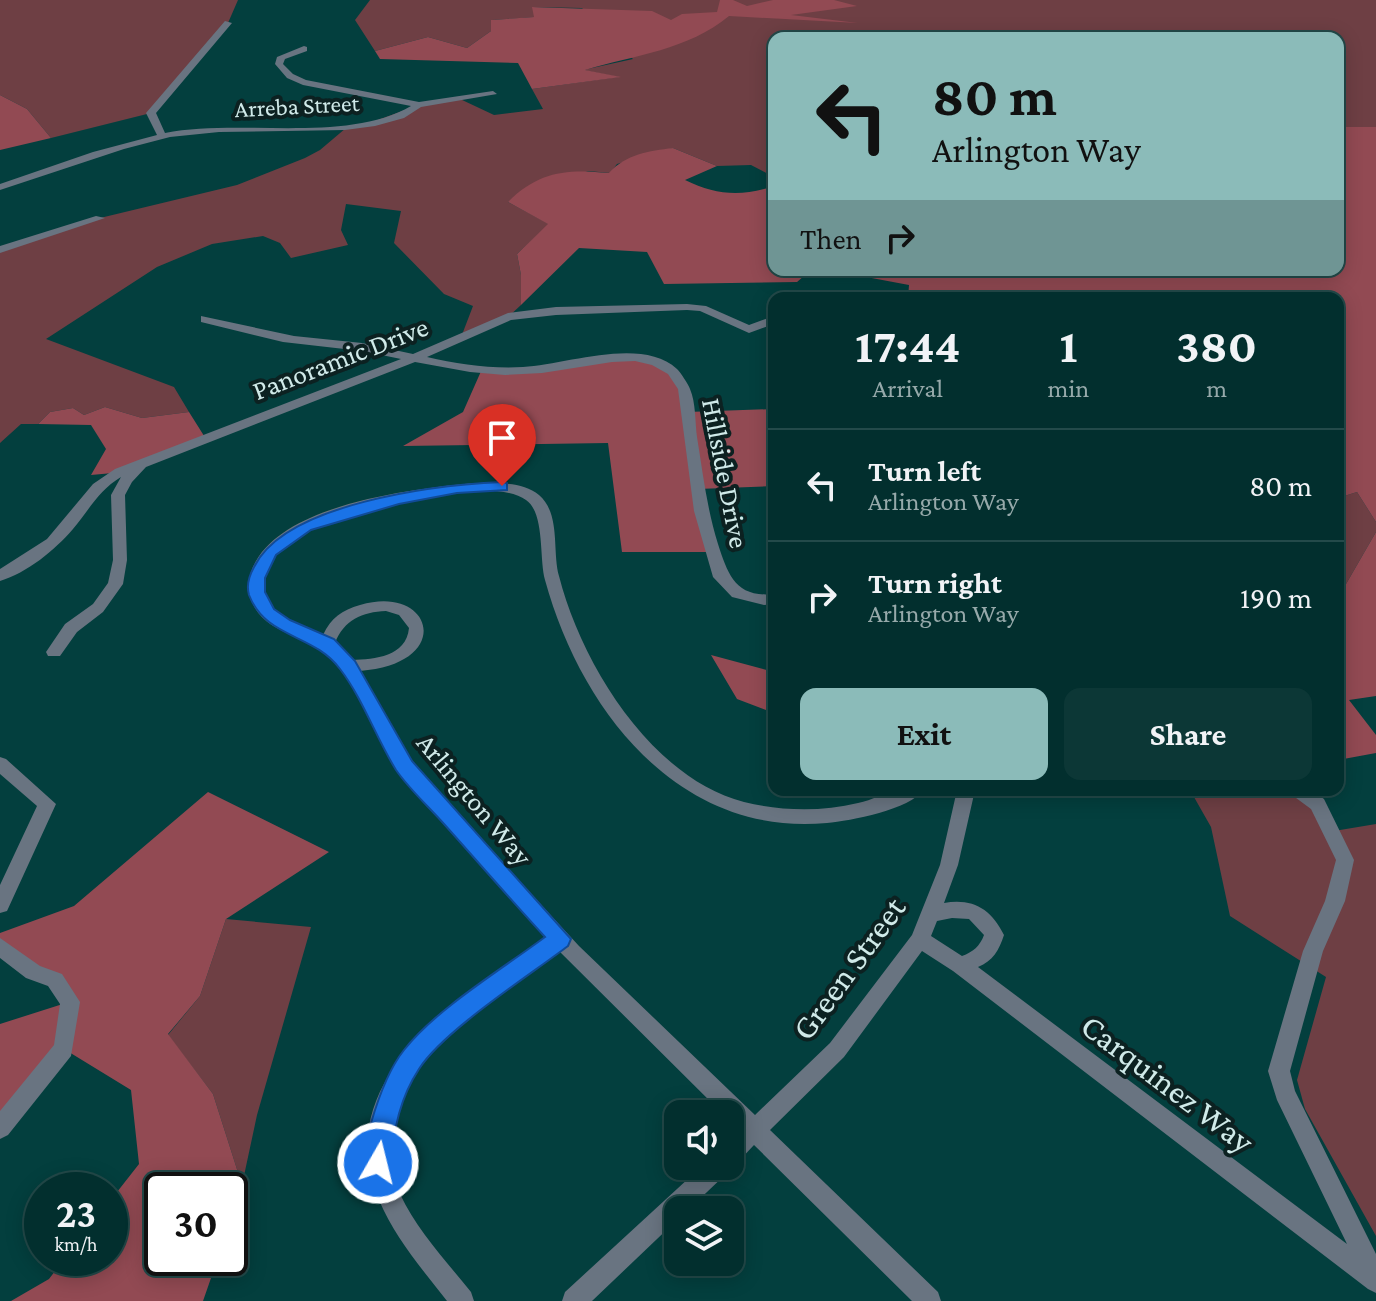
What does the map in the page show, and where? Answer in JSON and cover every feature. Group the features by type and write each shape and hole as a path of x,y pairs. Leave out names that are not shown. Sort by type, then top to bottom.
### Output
{"street":[{"path":"162,136 151,113 228,23"},
{"name":"Arreba Street","path":"304,49 281,57 279,64 290,76 303,82 419,105"},
{"path":"419,105 493,94"},
{"name":"Arreba Street","path":"0,187 162,136 222,130 346,128 397,115 419,105"},
{"path":"0,250 100,218"},
{"name":"Panoramic Drive","path":"437,356 508,317 556,311 687,307 702,308 749,329 768,322"},
{"name":"Hillside Drive","path":"205,319 290,339 383,351 407,358 437,356 482,369 520,371 559,368 612,358 661,361 678,374 684,389 701,511 721,577 737,593 768,600"},
{"name":"Panoramic Drive","path":"0,576 58,536 89,493 113,473 407,358"},
{"path":"54,652 71,628 98,608 115,584 120,560 118,495 126,480 141,464"},
{"name":"Arlington Way","path":"898,796 850,814 795,819 740,811 691,788 633,734 600,691 569,627 549,566 545,517 541,506 534,497 516,489 502,486 457,488 397,499 305,526 279,543 260,567 257,592 261,604 274,619 327,644 348,666 405,766 560,939 929,1301"},
{"path":"327,644 340,621 365,608 394,607 414,619 416,639 398,657 384,663 348,666"},
{"path":"0,764 47,804 0,905"},
{"name":"Green Street","path":"744,1141 837,1050 920,939 949,865 965,796"},
{"path":"1307,796 1318,804 1345,860 1335,901 1313,951 1279,1071 1285,1093 1376,1280"},
{"path":"932,914 954,907 975,910 988,921 994,935 989,950 981,959 960,965"},
{"path":"462,1301 407,1227 389,1196 378,1163 381,1130 389,1102 412,1058 443,1027 560,939"},
{"name":"Carquinez Way","path":"920,939 960,965 1376,1280"},
{"path":"0,946 33,972 55,980 70,1002 64,1049 0,1128"},
{"path":"574,1301 703,1180"}],"shaded area":[{"path":"0,0 238,0 228,23 151,113 51,138 27,109 0,95"},
{"path":"370,0 1376,0 1376,303 1344,275 1344,32 768,32 768,174 751,165 717,166 673,148 617,164 610,173 588,171 508,202 549,224 517,254 521,305 508,317 460,340 473,306 444,294 394,243 401,211 346,204 341,230 348,245 291,258 280,243 263,236 212,244 157,267 46,339 174,387 189,412 142,418 105,407 84,415 73,408 50,412 38,424 21,424 0,443 0,250 100,218 237,185 305,158 320,150 346,128 364,125 419,105 460,99 494,115 543,109 532,89 618,77 583,70 633,59 582,8 533,7 535,17 492,20 491,31 467,48 428,37 375,51 355,20"},
{"path":"720,0 733,0 747,6 773,0 834,0 857,6 791,15 858,23 729,16 679,44 585,70 621,77 532,89 518,63 380,59 375,51 428,37 467,48 491,31 491,20 534,17 532,7 652,11 671,20 682,14 717,12"},
{"path":"0,95 27,109 51,138 0,150"},
{"path":"1344,127 1376,127 1376,522 1357,492 1344,496 1344,292 908,292 909,285 861,276 1344,276"},
{"path":"673,148 717,166 685,180 696,185 729,193 768,188 768,276 804,276 797,282 664,284 647,252 579,248 521,305 517,254 548,224 508,202 531,184 554,174 580,171 609,173 630,158"},
{"path":"640,358 678,374 687,412 768,409 768,486 698,489 713,552 622,552 608,443 403,446 463,412 482,369 520,371"},
{"path":"105,407 142,418 189,412 206,439 113,473 91,475 106,449 91,425 38,424 50,412 73,408 84,415"},
{"path":"1357,492 1376,522 1376,532 1344,588 1344,496"},
{"path":"1376,532 1376,696 1349,700 1376,735 1376,753 1344,759 1344,588"},
{"path":"711,655 768,670 768,711 737,699"},
{"path":"208,792 329,852 226,919 200,996 168,1034 213,1094 238,1172 144,1172 144,1276 212,1276 203,1301 11,1301 51,1276 128,1276 128,1178 139,1164 131,1090 64,1049 0,1128 0,1024 69,1002 0,946 0,933 74,906"},
{"path":"1193,796 1303,796 1334,831 1376,824 1376,1236 1305,1109 1297,1080 1326,977 1230,916 1211,827"},
{"path":"226,919 311,927 257,1115 245,1172 238,1172 213,1094 168,1035 200,996"}],"route":[{"path":"378,1163 381,1130 389,1102 412,1058 443,1027 560,939 405,766 348,666 327,644 283,625 267,612 257,592 257,578 263,559 269,552 305,526 360,508 435,491 502,486"}]}
